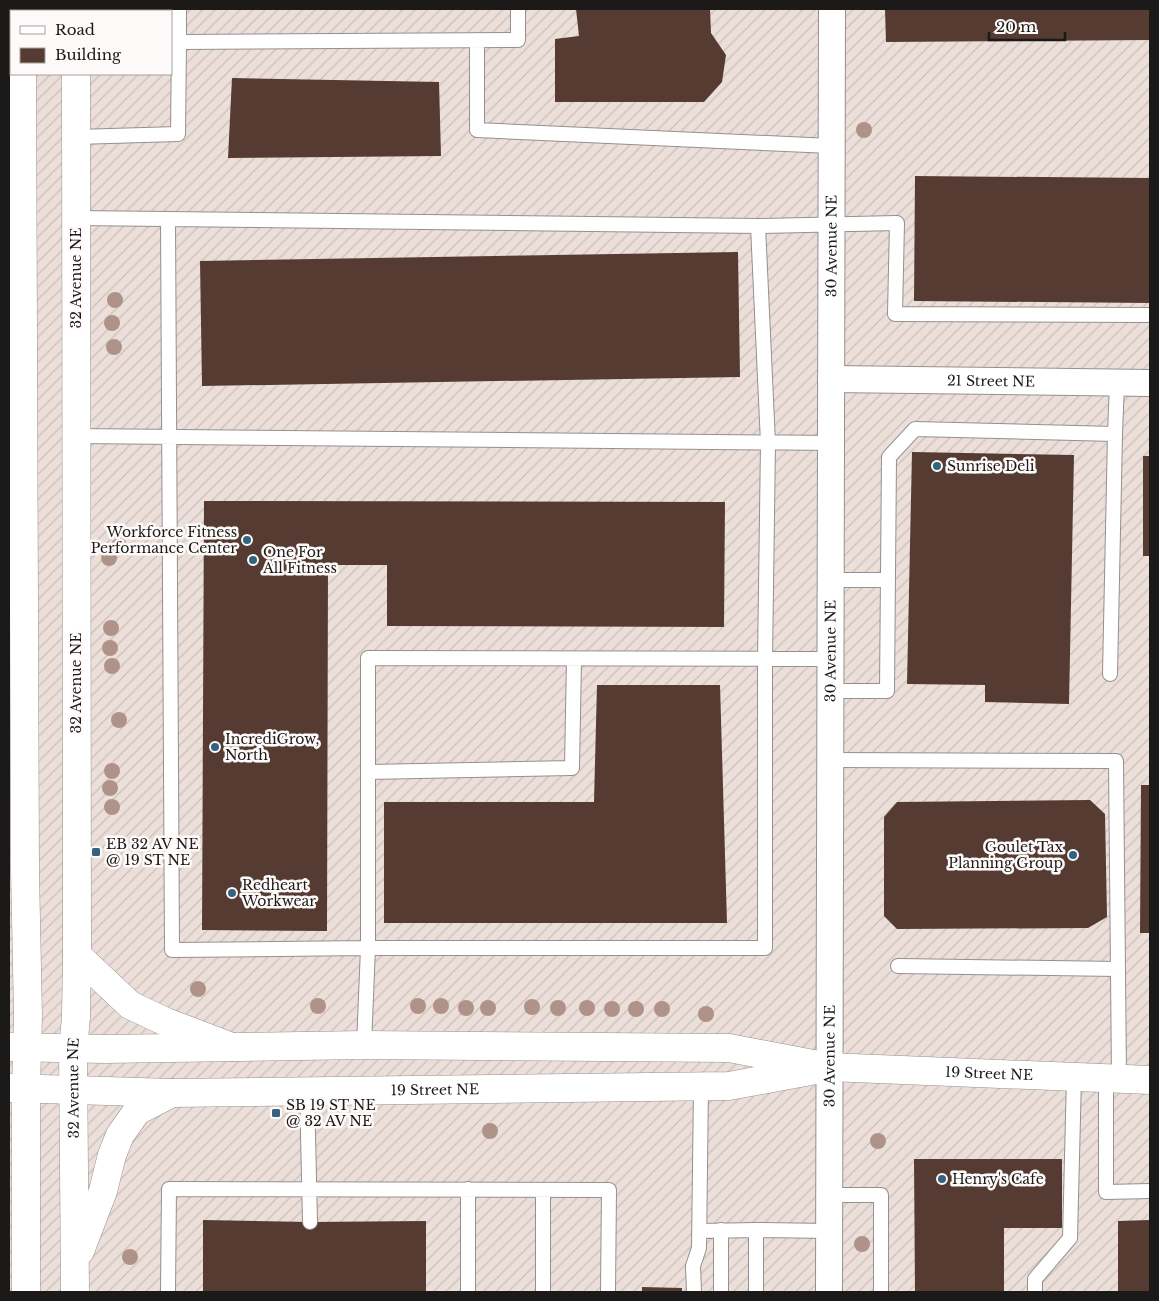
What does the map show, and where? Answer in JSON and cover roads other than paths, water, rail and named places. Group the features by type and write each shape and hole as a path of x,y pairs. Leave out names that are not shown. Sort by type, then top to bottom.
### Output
{"main road":[{"path":"22,75 16,203 28,1016 18,1047 18,1088 26,1222 26,1292"},
{"name":"32 Avenue NE","path":"75,1279 73,1049 76,1017 77,954 76,75"},
{"path":"9,935 26,871"},
{"path":"77,954 130,1005 166,1022 232,1047"},
{"name":"19 Street NE","path":"18,1047 73,1049 364,1045 729,1048 829,1067 1150,1080"},
{"name":"19 Street NE","path":"18,1088 172,1093 701,1087 729,1086 829,1067"},
{"path":"75,1279 103,1191 112,1155 120,1135 137,1111 172,1093"},
{"path":"9,1182 26,1222"}],"street":[{"name":"30 Avenue NE","path":"829,1292 832,9"},
{"name":"21 Street NE","path":"831,379 1150,383"}],"lane":[{"path":"76,137 178,134 179,9"},
{"path":"179,42 518,40 518,9"},
{"path":"477,40 477,130 831,146"},
{"path":"76,218 758,226 897,223 895,314 1150,315"},
{"path":"168,220 172,950 765,948 765,659 768,443 758,226"},
{"path":"1110,674 1117,382"},
{"path":"830,691 887,691 890,457 915,429 1115,434"},
{"path":"76,436 830,443"},
{"path":"830,580 888,580"},
{"path":"364,1045 368,948 368,658 830,660"},
{"path":"368,772 572,768 574,659"},
{"path":"830,760 1116,761 1118,969 1106,1192 1150,1191"},
{"path":"898,966 1118,969"},
{"path":"1035,1292 1035,1279 1070,1238 1074,1077"},
{"path":"694,1292 693,1266 699,1248 701,1087"},
{"path":"307,1091 310,1222"},
{"path":"168,1292 169,1189 609,1190 608,1292"},
{"path":"468,1189 468,1292"},
{"path":"543,1190 543,1292"},
{"path":"829,1195 881,1195 881,1292"},
{"path":"721,1230 721,1292"},
{"path":"756,1230 756,1292"},
{"path":"699,1231 829,1231"}],"place":[{"name":"Sunrise Deli","path":"937,466"},
{"name":"Workforce Fitness Performance Center","path":"247,540"},
{"name":"One For All Fitness","path":"253,560"},
{"name":"IncrediGrow, North","path":"215,747"},
{"name":"EB 32 AV NE @ 19 ST NE","path":"96,852"},
{"name":"Goulet Tax Planning Group","path":"1073,855"},
{"name":"Redheart Workwear","path":"232,893"},
{"name":"SB 19 ST NE @ 32 AV NE","path":"276,1113"},
{"name":"Henry's Cafe","path":"942,1179"}]}
